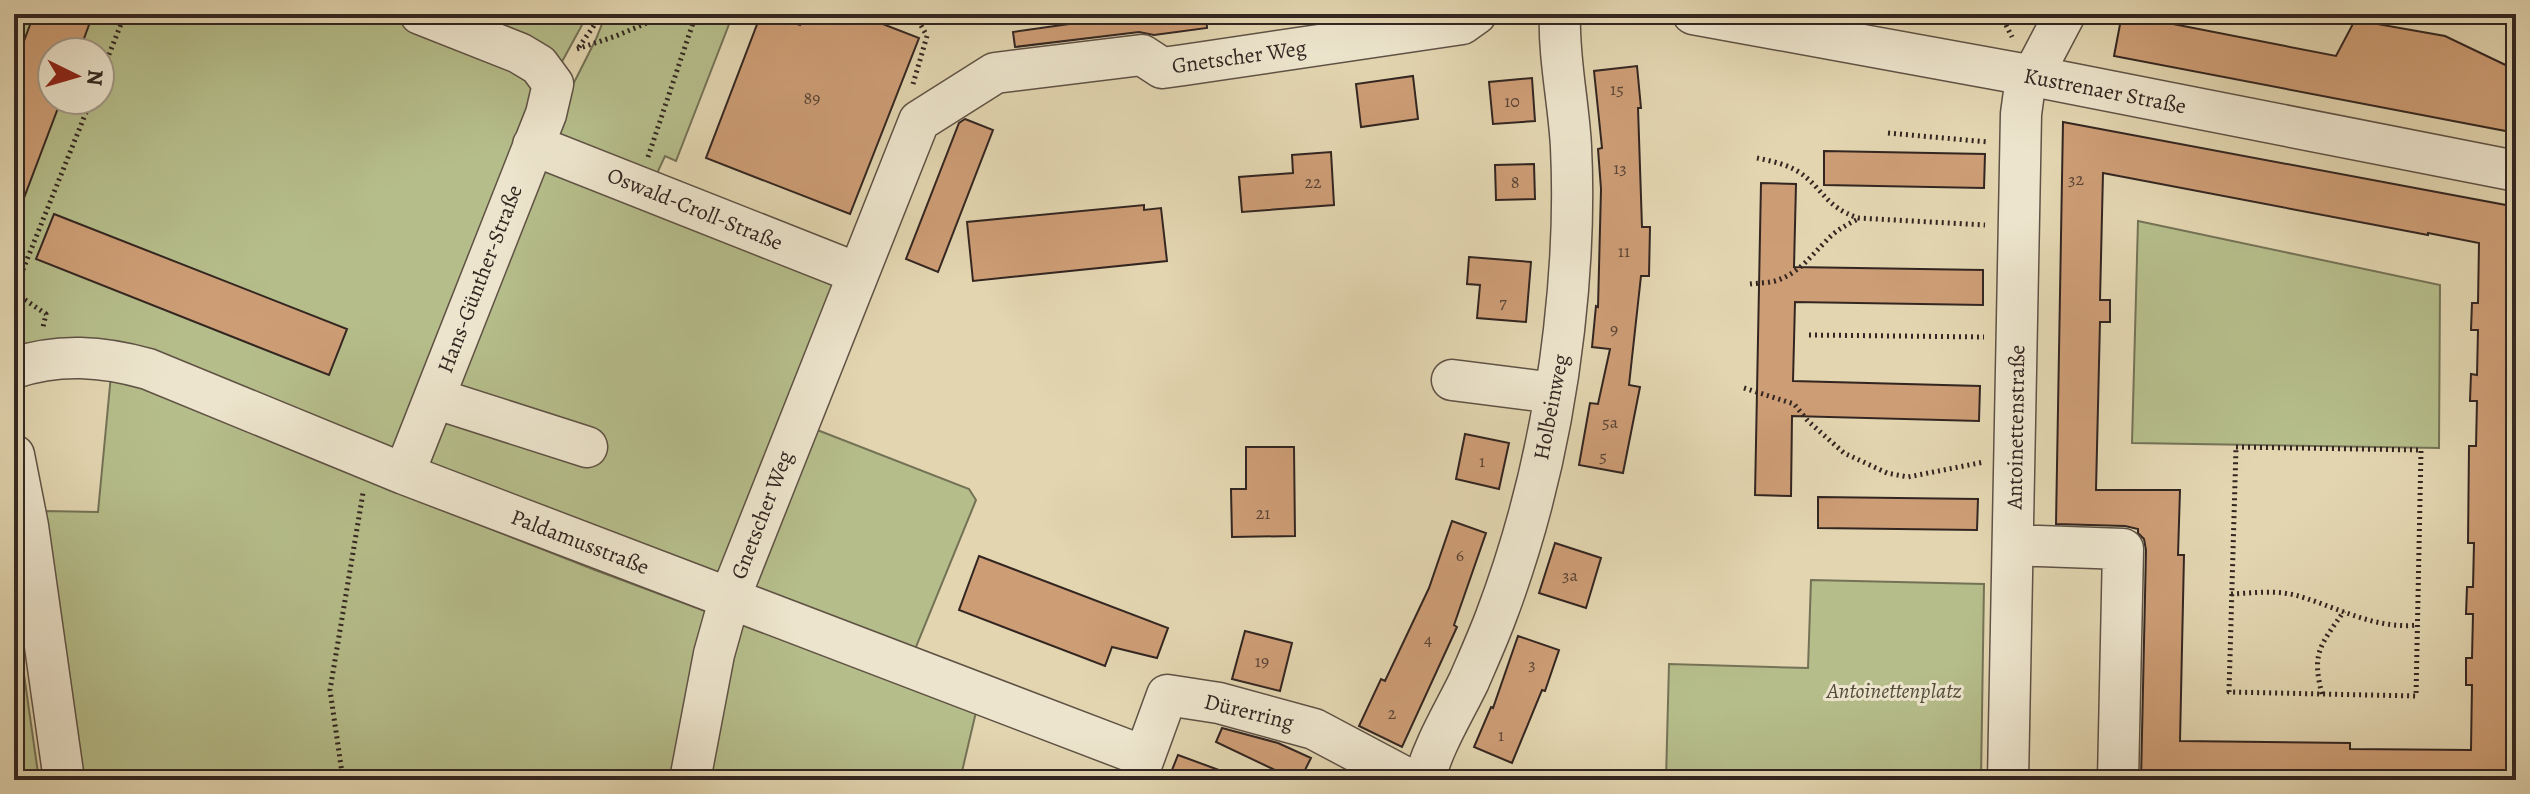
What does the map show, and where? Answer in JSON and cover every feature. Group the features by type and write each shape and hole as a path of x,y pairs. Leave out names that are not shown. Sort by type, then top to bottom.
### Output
{"street":[{"name":"Hans-Günther-Straße","path":"386,467 434,398 549,105 553,84 539,65 519,53 420,14"},
{"name":"Gnetscher Weg","path":"690,780 714,654 730,597 919,121 995,73 1142,55 1162,68 1173,67 1462,24 1476,14"},
{"name":"Holbeinweg","path":"1424,780 1431,755 1469,681 1519,549 1555,393 1564,331 1572,213 1571,147 1560,14"},
{"name":"Kustrenaer Straße","path":"1693,14 2033,76 2516,171"},
{"name":"Antoinettenstraße","path":"2008,780 2021,114 2024,92 2065,14"},
{"name":"Oswald-Croll-Straße","path":"533,145 857,273"},
{"name":"Paldamusstraße","path":"24,364 57,357 97,358 148,369 386,467 588,546 730,597 1139,768"},
{"path":"1452,380 1555,393"},
{"path":"434,398 587,447"},
{"path":"14,455 28,526 64,780"},
{"path":"2014,545 2123,549 2118,780"},
{"name":"Dürerring","path":"1139,768 1167,695 1219,703 1314,729 1410,780"}],"path":[{"path":"116,37 125,14"},
{"path":"593,27 598,14"},
{"path":"577,49 668,14"},
{"path":"638,185 696,14"},
{"path":"737,14 746,18"},
{"path":"915,15 927,36 910,100 913,117 919,121"},
{"path":"24,364 46,314 14,292 85,116"},
{"path":"1888,133 1971,139 2020,148"},
{"path":"1757,158 1779,163 1800,173 1841,212 1858,218 2018,227"},
{"path":"1750,284 1774,282 1795,272 1834,234 1858,218"},
{"path":"1809,335 2018,338"},
{"path":"1744,388 1794,404 1844,453 1887,473 1908,477 2016,455"},
{"path":"2236,447 2421,450 2418,625 2416,696 2229,692 2236,447"},
{"path":"343,780 330,690 386,467"},
{"path":"2231,594 2272,591 2389,626 2418,625"},
{"path":"2322,694 2316,665 2318,652 2344,611"}],"green space":[{"path":"14,14 588,14 540,102 399,452 14,350"},
{"path":"606,14 733,14 676,161 665,156 654,180 550,130"},
{"path":"548,166 828,277 836,293 728,577 419,468 528,178"},
{"path":"2138,221 2440,285 2439,448 2132,443"},
{"path":"111,375 147,384 316,460 595,570 976,712 960,780 78,780 45,511 98,512"},
{"path":"807,426 969,489 976,500 916,647 903,650 751,591"},
{"name":"Antoinettenplatz","path":"1811,580 1984,584 1981,780 1666,780 1669,664 1808,668"},
{"path":"14,604 39,780 14,780"}],"building":[{"path":"34,14 93,14 85,36 36,36 36,116 55,116 16,219 14,219 14,68"},
{"path":"761,14 771,14 800,25 804,14 857,14 919,38 850,214 706,158"},
{"path":"1140,14 1206,14 1207,28 1154,35 1139,32 1015,47 1013,32"},
{"path":"2122,14 2336,56 2355,20 2445,36 2516,70 2516,133 2114,56"},
{"path":"1637,66 1641,108 1638,108 1642,227 1650,227 1649,276 1641,276 1629,385 1640,387 1623,473 1579,465 1590,403 1598,404 1610,349 1592,347 1598,307 1601,189 1598,149 1602,148 1594,71"},
{"path":"1413,76 1418,119 1361,127 1356,84"},
{"path":"1532,78 1535,121 1493,124 1489,82"},
{"path":"965,119 993,130 938,272 906,259 959,123"},
{"path":"2063,122 2511,206 2516,213 2512,780 2141,780 2144,539 2138,529 2125,526 2056,524","holes":["2103,173 2479,243 2478,303 2472,303 2471,330 2478,330 2477,375 2471,374 2470,401 2477,401 2476,446 2469,446 2468,543 2474,543 2473,587 2467,587 2466,614 2473,614 2472,658 2466,658 2466,685 2472,685 2471,750 2350,749 2350,743 2180,741 2184,555 2178,555 2180,490 2096,490 2100,322 2110,322 2110,300 2100,300"]},
{"path":"1824,151 1985,154 1984,188 1824,185"},
{"path":"1331,152 1334,205 1242,212 1239,177 1293,173 1292,155"},
{"path":"1534,164 1535,199 1496,200 1495,165"},
{"path":"1761,183 1796,184 1794,267 1983,270 1983,305 1795,302 1793,381 1980,386 1979,421 1792,416 1791,496 1755,495"},
{"path":"1144,205 1144,210 1161,208 1167,261 973,281 967,222"},
{"path":"54,214 347,329 329,375 36,259"},
{"path":"1469,257 1531,262 1526,322 1477,318 1480,285 1467,284"},
{"path":"1465,434 1509,443 1499,489 1456,479"},
{"path":"1246,447 1294,447 1295,536 1232,537 1231,489 1246,489"},
{"path":"1818,497 1978,499 1977,530 1818,528"},
{"path":"1452,521 1486,533 1454,625 1457,627 1402,747 1359,726 1381,679 1385,681 1429,588"},
{"path":"1555,543 1601,558 1586,608 1539,593"},
{"path":"979,556 1168,628 1157,658 1112,647 1105,666 959,610"},
{"path":"1245,631 1292,643 1280,691 1232,679"},
{"path":"1518,636 1559,650 1545,691 1542,690 1512,763 1474,747 1493,708"},
{"path":"1222,728 1278,743 1311,758 1300,780 1296,780 1216,742"},
{"path":"1178,755 1238,777 1238,780 1168,780"}]}
